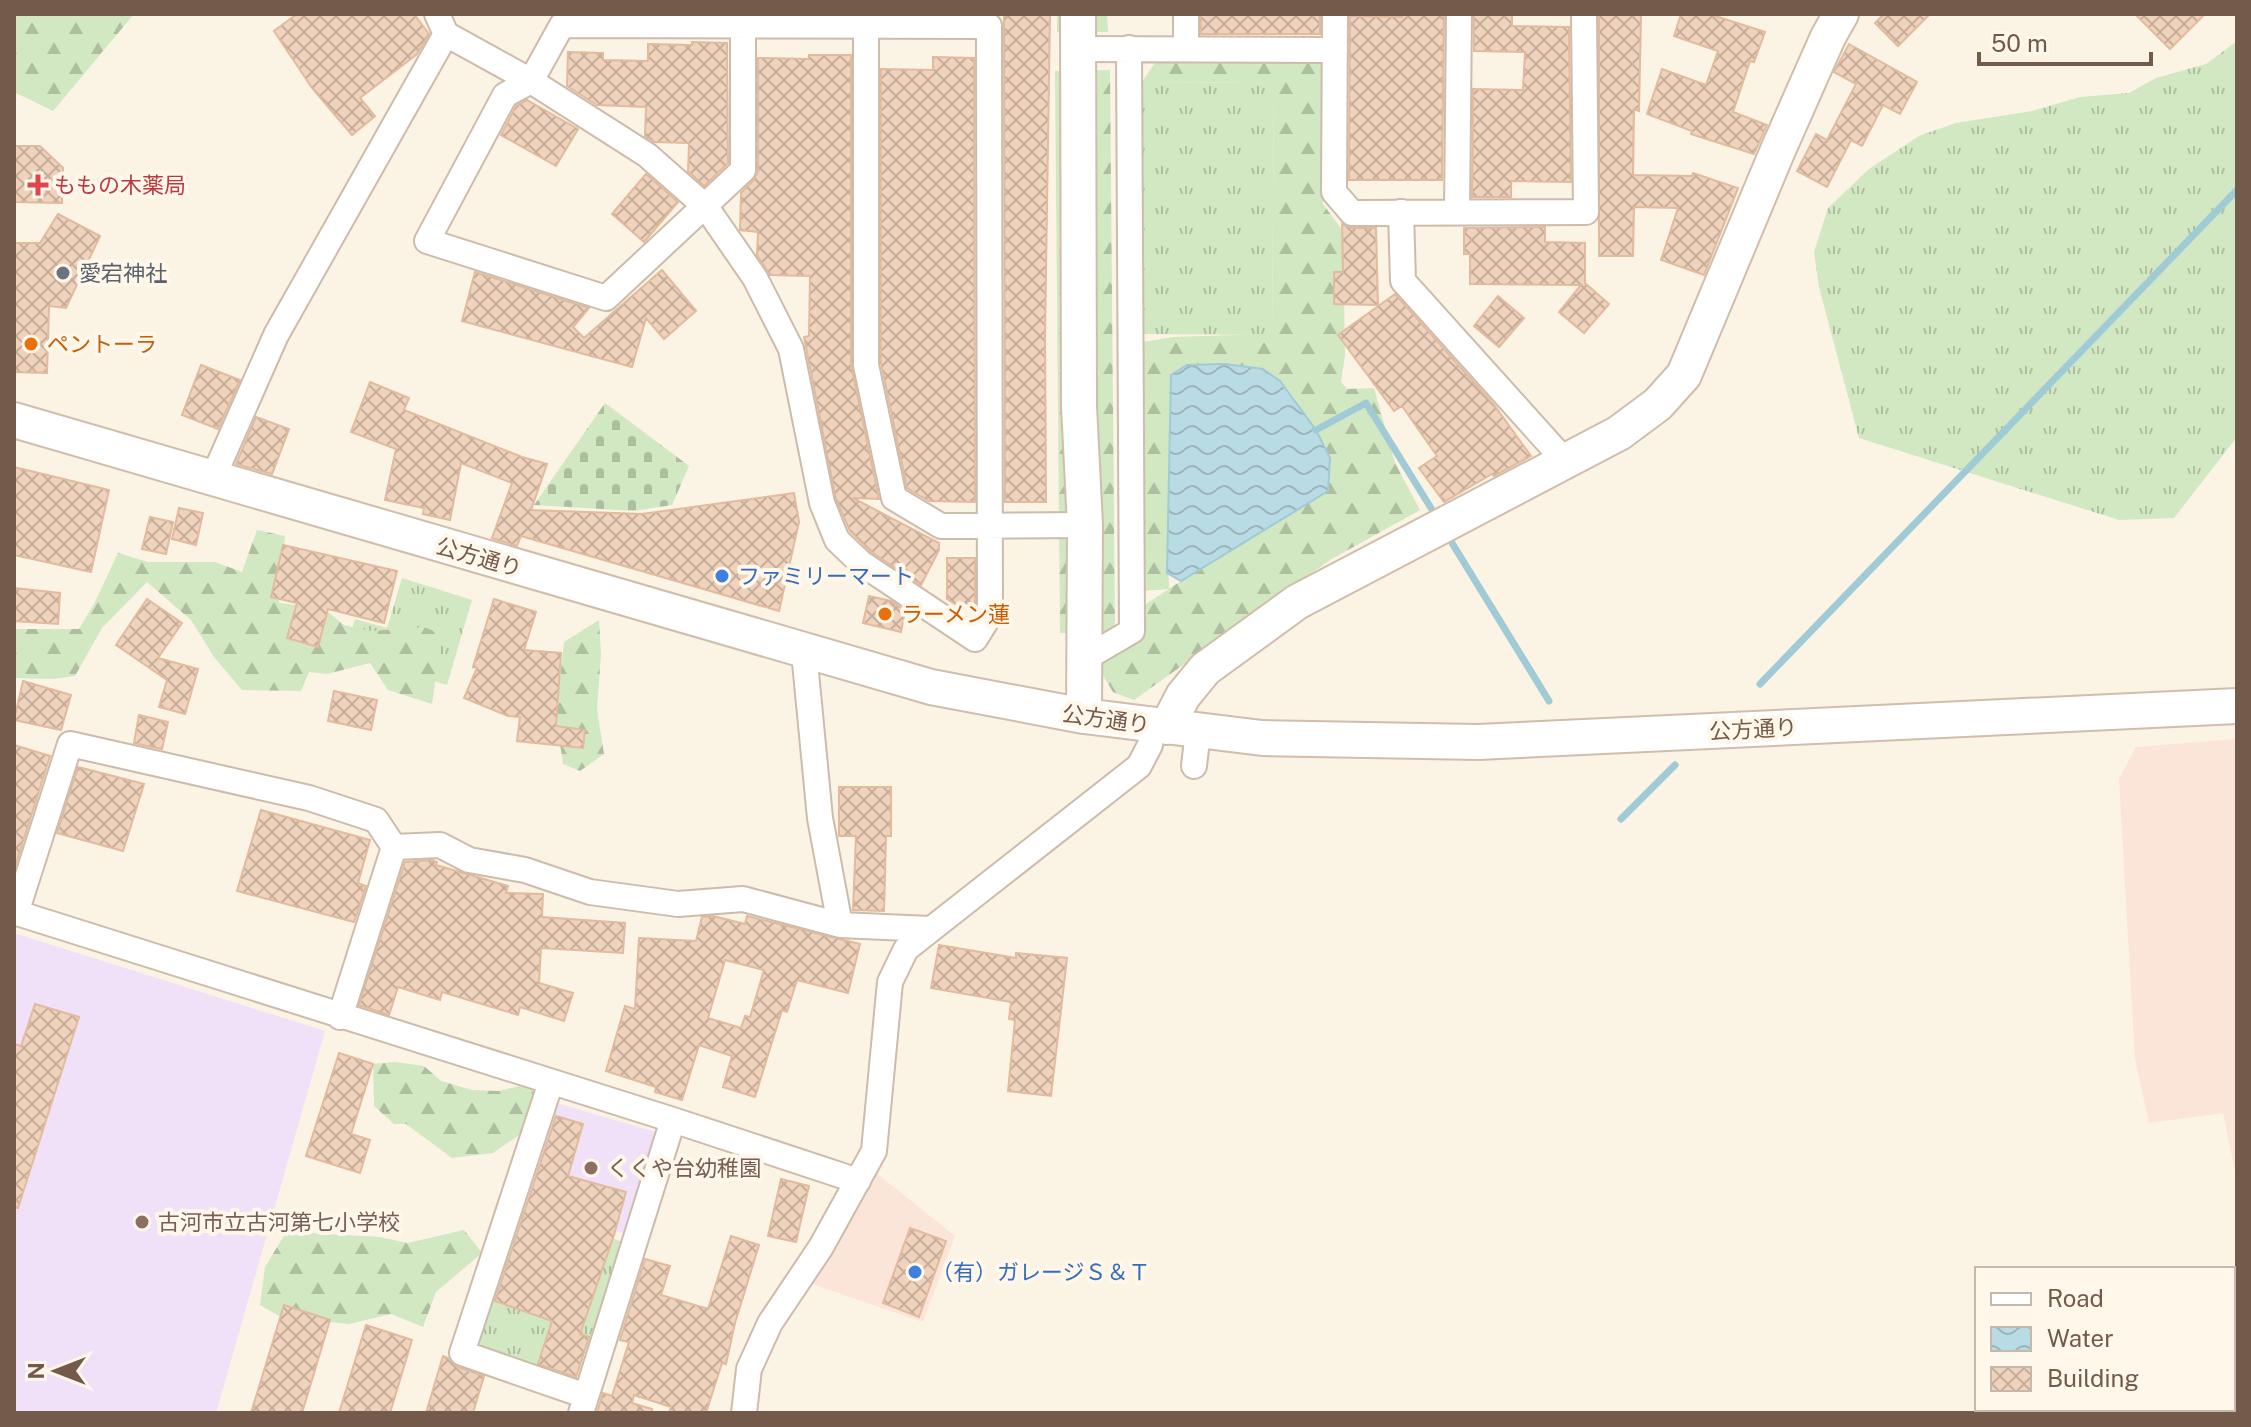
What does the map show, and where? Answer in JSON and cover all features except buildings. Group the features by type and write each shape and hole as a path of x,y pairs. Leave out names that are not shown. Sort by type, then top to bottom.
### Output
{"street":[{"path":"1078,14 1079,406 1085,525 1084,716"},
{"path":"1186,14 1186,48"},
{"path":"1335,14 1334,192 1352,213 1586,212 1584,14"},
{"path":"1457,212 1459,14"},
{"path":"744,1413 749,1369 770,1323 821,1247 874,1151 890,982 906,949 1139,766 1150,745 1173,728 1183,696 1205,669 1297,602 1619,433 1658,404 1684,375 1778,150 1841,14"},
{"path":"212,480 276,335 442,24 531,81 647,155 706,207 755,278 791,349 822,503 837,540 861,563 975,639 990,615 989,26 742,20 562,25 531,81 505,95 427,241 606,298 706,207 743,170 742,20"},
{"path":"866,25 866,365 894,498 941,526 1085,525"},
{"path":"1084,659 1132,631 1129,48"},
{"path":"1078,49 1335,50"},
{"path":"1401,212 1403,281 1565,461"},
{"name":"公方通り","path":"14,420 931,687 1084,716 1173,728 1262,738 1478,742 2237,706"},
{"path":"804,652 820,818 840,925"},
{"path":"1173,728 1194,766"},
{"path":"394,847 376,820 309,798 70,744 15,912 858,1181"},
{"path":"394,847 440,845 469,860 525,870 590,892 678,904 743,899 840,925 930,929"},
{"path":"340,1017 394,847"},
{"path":"551,1082 462,1353 584,1404 673,1120"}],"shaded area":[{"path":"2237,739 2237,1180 2223,1113 2149,1123 2135,1058 2119,779 2136,747"},
{"name":"古河市立古河第七小学校","path":"14,933 325,1031 216,1413 14,1413"},
{"name":"くくや台幼稚園","path":"550,1101 662,1134 632,1236 520,1203"},
{"path":"875,1172 955,1236 923,1322 809,1283"}],"green space":[{"path":"14,14 134,14 53,111 14,92"},
{"path":"1057,14 1107,14 1108,32 1057,32"},
{"path":"2237,41 2237,437 2174,518 2119,520 1859,438 1819,287 1814,252 1828,208 1869,169 1919,136 1956,123 2032,111 2080,97 2129,93 2156,78 2206,64"},
{"path":"1326,59 1323,204 1343,231 1345,355 1341,382 1347,389 1374,388 1395,463 1420,510 1330,560 1134,700 1113,692 1099,669 1146,604 1169,589 1141,591 1143,342 1173,337 1272,334 1274,83 1142,82 1157,60","holes":["1328,491 1169,588 1167,535"]},
{"path":"1110,70 1115,633 1060,633 1055,71"},
{"path":"1142,82 1274,83 1272,335 1141,334"},
{"path":"605,403 689,466 672,505 634,511 534,505"},
{"path":"257,530 285,536 279,603 323,608 344,625 372,631 424,627 442,634 432,704 388,690 370,663 327,674 309,672 301,691 242,690 214,657 191,620 147,582 102,628 75,676 14,678 14,629 79,629 118,553 148,562 215,562 242,572"},
{"path":"402,578 472,600 447,685 344,654 355,619 387,628"},
{"path":"599,620 601,654 597,710 604,754 580,771 563,764 556,716 564,642"},
{"path":"395,1062 424,1066 441,1081 472,1090 498,1091 528,1084 540,1101 531,1127 493,1153 452,1158 406,1124 394,1124 374,1106 373,1064"},
{"path":"521,1208 623,1242 576,1378 474,1346"},
{"path":"464,1230 482,1253 436,1292 423,1327 391,1314 349,1324 281,1317 260,1305 265,1267 285,1234 379,1237 408,1243"}],"water":[{"path":"1225,364 1263,369 1280,381 1316,430 1330,458 1328,491 1181,581 1167,573 1171,375 1187,365"}],"waterway":[{"path":"1760,684 2237,190"},
{"path":"1316,430 1366,403 1431,508"},
{"path":"1452,543 1549,701"},
{"path":"1621,819 1675,765"}],"place":[{"name":"ももの木薬局","path":"38,185"},
{"name":"愛宕神社","path":"63,273"},
{"name":"ペントーラ","path":"31,344"},
{"name":"ファミリーマート","path":"722,576"},
{"name":"ラーメン蓮","path":"885,614"},
{"name":"くくや台幼稚園","path":"591,1168"},
{"name":"古河市立古河第七小学校","path":"142,1222"},
{"name":"（有）ガレージＳ＆Ｔ","path":"915,1272"}]}
